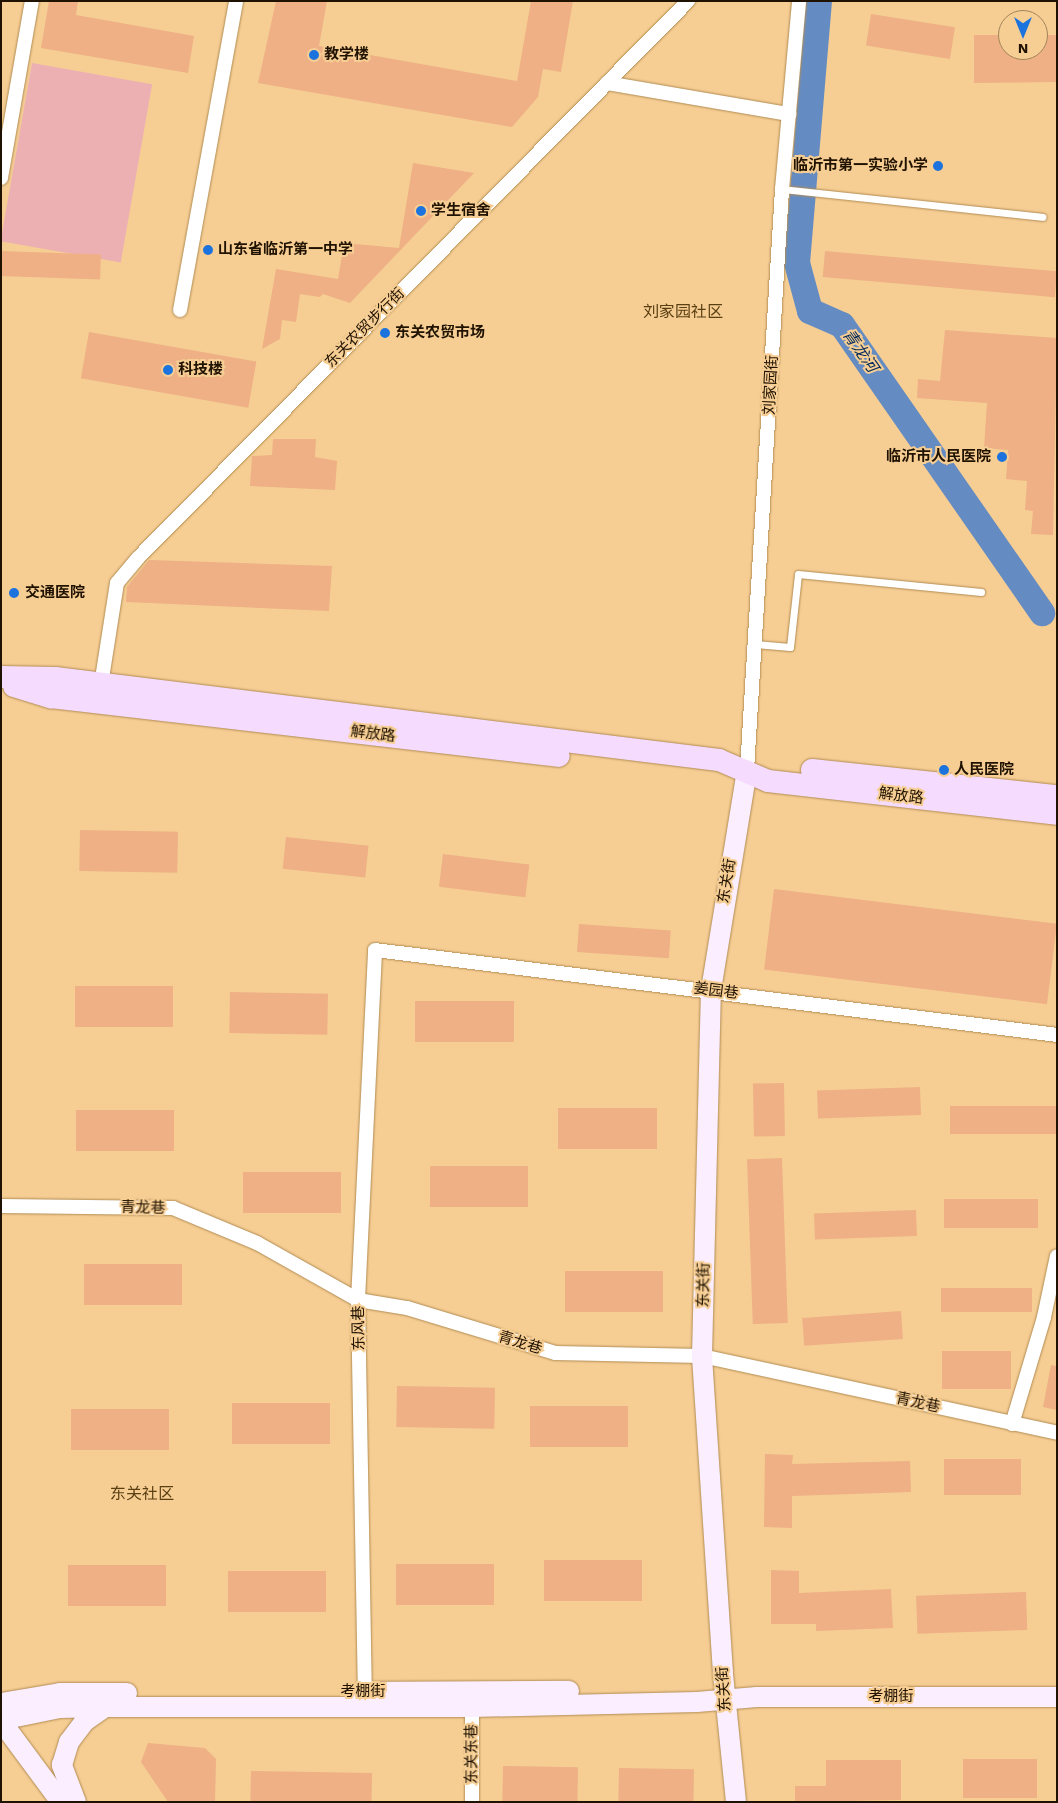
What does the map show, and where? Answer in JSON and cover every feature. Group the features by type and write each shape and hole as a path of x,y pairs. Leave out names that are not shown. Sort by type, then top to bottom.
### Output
{"main road":[{"name":"解放路","path":"1,677 55,678 719,760 747,770 768,781 1057,814"},
{"name":"解放路","path":"1,682 51,696 89,701 717,775 770,766 1057,796"}],"street":[{"path":"1,178 32,1"},
{"path":"180,310 236,1"},
{"name":"东关农贸步行街","path":"100,685 117,583 138,558 688,1"},
{"name":"刘家园街","path":"747,770 782,189 799,1"},
{"path":"607,84 789,114"},
{"name":"东关街","path":"736,1802 725,1698 702,1356 710,990 747,770"},
{"name":"姜园巷","path":"375,950 710,990 1057,1035"},
{"name":"东风巷","path":"365,1699 358,1300 375,950"},
{"name":"青龙巷","path":"1,1206 173,1208 257,1243 358,1300 407,1308 555,1353 702,1356 1057,1433"},
{"path":"1012,1424 1044,1317 1057,1256"},
{"name":"考棚街","path":"1,1721 60,1708 697,1691 725,1698"},
{"name":"考棚街","path":"1,1703 60,1693 365,1699 472,1707 697,1702 725,1698 1057,1696"},
{"path":"76,1802 62,1765 74,1735 85,1721 105,1707"},
{"name":"东关东巷","path":"472,1707 472,1802"},
{"path":"1,1721 61,1802"}],"lane":[{"path":"782,189 1043,217"},
{"path":"755,644 790,647 798,574 981,592"}],"shaded area":[{"path":"32,63 152,84 121,262 1,241"}],"building":[{"path":"49,1 78,1 76,15 194,36 188,73 41,48"},
{"name":"教学楼","path":"276,1 327,1 319,46 517,81 531,1 573,1 561,72 543,69 538,97 512,127 258,83"},
{"path":"871,14 955,27 950,59 866,46"},
{"path":"974,35 998,35 998,60 1048,60 1048,35 1057,35 1057,82 974,83"},
{"path":"413,163 474,173 350,303 323,294 320,297 300,294 296,322 282,320 280,339 262,349 276,269 338,279 344,243 399,248"},
{"path":"1,251 101,254 100,279 1,276"},
{"path":"825,251 1057,271 1055,297 823,277"},
{"path":"945,330 1057,338 1053,535 1031,534 1033,511 1025,510 1027,481 1006,479 1008,450 984,448 987,403 917,398 918,379 940,381"},
{"name":"科技楼","path":"89,332 256,362 248,408 81,378"},
{"path":"273,439 316,439 315,457 337,461 335,490 250,486 252,456 272,455"},
{"path":"149,560 332,566 329,611 126,602 127,587"},
{"path":"80,830 178,832 177,873 79,871"},
{"path":"286,837 369,846 365,878 283,869"},
{"path":"443,854 529,865 525,897 439,887"},
{"path":"774,889 1057,924 1047,1004 764,969"},
{"path":"579,924 671,930 669,958 577,952"},
{"path":"75,986 173,986 173,1027 75,1027"},
{"path":"230,992 328,994 327,1035 229,1033"},
{"path":"415,1001 514,1001 514,1042 415,1042"},
{"path":"784,1083 785,1136 754,1137 753,1084"},
{"path":"920,1087 921,1115 818,1119 817,1091"},
{"path":"950,1106 1057,1106 1057,1134 950,1134"},
{"path":"558,1108 657,1108 657,1149 558,1149"},
{"path":"76,1110 174,1110 174,1151 76,1151"},
{"path":"782,1158 788,1323 753,1324 747,1159"},
{"path":"430,1166 528,1166 528,1207 430,1207"},
{"path":"243,1172 341,1172 341,1213 243,1213"},
{"path":"944,1199 1038,1199 1038,1228 944,1228"},
{"path":"916,1210 917,1236 815,1240 814,1214"},
{"path":"84,1264 182,1264 182,1305 84,1305"},
{"path":"565,1271 663,1271 663,1312 565,1312"},
{"path":"941,1288 1032,1288 1032,1312 941,1312"},
{"path":"901,1311 903,1339 804,1346 802,1318"},
{"path":"942,1351 1011,1351 1011,1389 942,1389"},
{"path":"1051,1365 1057,1366 1057,1410 1043,1407"},
{"path":"397,1386 495,1388 494,1429 396,1427"},
{"path":"232,1403 330,1403 330,1444 232,1444"},
{"path":"530,1406 628,1406 628,1447 530,1447"},
{"path":"71,1409 169,1409 169,1450 71,1450"},
{"path":"765,1454 793,1455 792,1464 910,1461 911,1492 792,1496 792,1528 764,1527"},
{"path":"944,1459 1021,1459 1021,1495 944,1495"},
{"path":"544,1560 642,1560 642,1601 544,1601"},
{"path":"396,1564 494,1564 494,1605 396,1605"},
{"path":"68,1565 166,1565 166,1606 68,1606"},
{"path":"771,1570 799,1571 799,1593 891,1589 893,1628 816,1631 816,1624 771,1624"},
{"path":"228,1571 326,1571 326,1612 228,1612"},
{"path":"1026,1592 1027,1630 917,1634 916,1596"},
{"path":"148,1743 205,1748 216,1759 215,1802 168,1802 141,1762"},
{"path":"963,1759 1037,1759 1037,1798 963,1798"},
{"path":"826,1760 901,1760 901,1800 795,1802 795,1786 826,1786"},
{"path":"503,1766 578,1767 577,1802 502,1802"},
{"path":"619,1768 694,1769 693,1802 618,1802"},
{"path":"251,1771 372,1773 371,1802 250,1802"}],"waterway":[{"name":"青龙河","path":"819,1 797,263 810,311 842,325 1042,613"}],"place":[{"name":"教学楼","path":"314,55"},
{"name":"临沂市第一实验小学","path":"938,166"},
{"name":"学生宿舍","path":"421,211"},
{"name":"山东省临沂第一中学","path":"208,250"},
{"name":"东关农贸市场","path":"385,333"},
{"name":"科技楼","path":"168,370"},
{"name":"临沂市人民医院","path":"1002,457"},
{"name":"交通医院","path":"14,593"},
{"name":"人民医院","path":"944,770"}],"district":[{"name":"刘家园社区","path":"683,312"},
{"name":"东关社区","path":"142,1494"}]}
